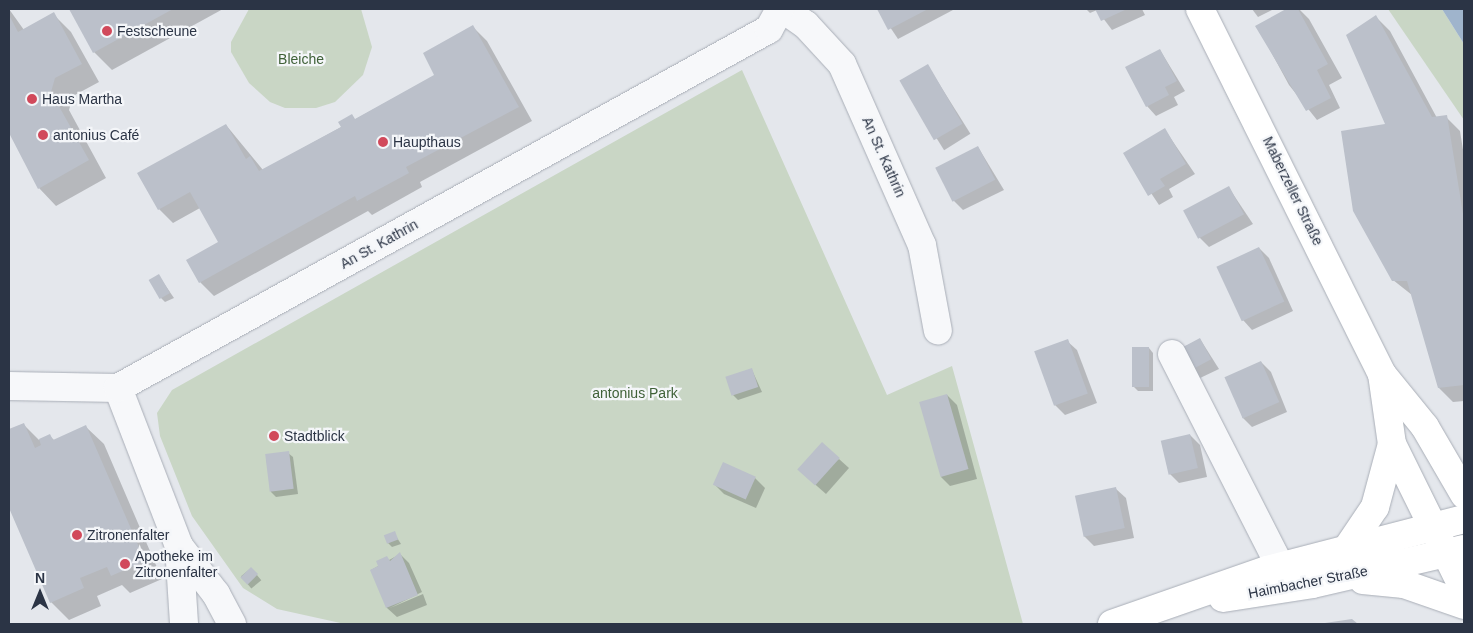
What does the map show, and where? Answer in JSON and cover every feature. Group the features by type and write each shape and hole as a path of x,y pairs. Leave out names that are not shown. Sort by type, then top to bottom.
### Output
{"main road":[{"name":"Maberzeller Straße","path":"1200,9 1382,374 1425,427 1464,494"},
{"name":"Maberzeller Straße","path":"1382,374 1392,444 1432,526 1455,551 1464,590"},
{"path":"1348,547 1375,507 1392,444"},
{"name":"Haimbacher Straße","path":"1112,624 1168,607 1219,584 1348,547 1464,519"},
{"name":"Haimbacher Straße","path":"1168,607 1336,579 1455,551"},
{"path":"1336,579 1404,584 1464,605"}],"street":[{"name":"An St. Kathrin","path":"118,388 769,29 781,9 818,37 842,64 922,245 938,331"},
{"path":"1172,354 1280,566"},
{"path":"9,386 118,388 179,546 216,594 232,624"},
{"path":"179,546 184,624"}],"green space":[{"name":"Bleiche","path":"249,9 361,9 372,47 363,75 335,102 316,108 285,108 270,102 249,83 231,52 231,42"},
{"path":"1388,9 1442,9 1464,44 1464,120"},
{"name":"antonius Park","path":"742,70 887,395 952,366 1023,624 345,624 277,609 243,588 192,516 160,436 157,413 172,390"}],"water":[{"path":"1442,9 1464,9 1464,44"}],"building":[{"name":"Festscheune","path":"69,9 173,9 93,53"},
{"path":"877,9 928,9 888,30"},
{"path":"1095,9 1127,9 1101,21"},
{"path":"1286,9 1298,9 1328,64 1317,70 1331,98 1306,111 1255,26"},
{"name":"Haus Martha","path":"54,12 82,64 55,78 51,92 89,160 38,189 9,133 9,15 18,32"},
{"path":"1376,15 1432,117 1447,115 1464,220 1464,385 1438,388 1407,281 1392,281 1353,211 1341,131 1385,124 1346,35"},
{"name":"Haupthaus","path":"473,25 519,107 406,167 409,173 357,201 355,196 199,283 186,260 218,242 190,192 158,210 137,173 226,124 246,159 250,156 259,171 341,127 338,122 352,114 355,119 434,75 423,53"},
{"path":"1160,49 1177,81 1165,87 1169,95 1146,107 1125,67"},
{"path":"928,64 962,124 934,140 899,80"},
{"path":"1165,128 1186,164 1160,179 1165,186 1148,196 1123,153"},
{"path":"978,146 995,180 952,202 935,168"},
{"path":"1229,186 1244,214 1198,239 1183,210"},
{"path":"1259,247 1284,301 1242,321 1216,267"},
{"path":"159,274 170,293 160,299 149,280"},
{"path":"1200,338 1211,359 1189,371 1178,350"},
{"path":"1068,339 1088,394 1054,406 1034,351"},
{"path":"1132,347 1149,347 1149,387 1132,387"},
{"path":"1261,361 1279,402 1243,418 1224,377"},
{"path":"752,368 758,387 732,396 725,377"},
{"path":"947,394 968,469 941,477 919,402"},
{"name":"Zitronenfalter","path":"24,423 35,448 41,445 39,439 50,434 53,440 86,425 145,561 111,576 107,567 80,578 84,588 50,603 9,508 9,429"},
{"path":"1190,434 1198,468 1169,475 1161,441"},
{"path":"822,442 840,458 815,486 797,469"},
{"path":"289,451 294,489 270,492 265,454"},
{"path":"723,462 756,477 746,499 713,485"},
{"path":"1116,487 1125,528 1084,537 1075,496"},
{"path":"395,531 398,539 387,544 384,535"},
{"path":"400,552 418,595 386,608 370,570 378,566 376,561 387,556 390,561"},
{"path":"251,567 258,574 247,585 240,578"},
{"path":"1352,619 1358,624 1325,624 1325,623"}],"place":[{"name":"Festscheune","path":"107,31"},
{"name":"Haus Martha","path":"32,99"},
{"name":"antonius Café","path":"43,135"},
{"name":"Haupthaus","path":"383,142"},
{"name":"Stadtblick","path":"274,436"},
{"name":"Zitronenfalter","path":"77,535"},
{"name":"Apotheke im Zitronenfalter","path":"125,564"}]}
